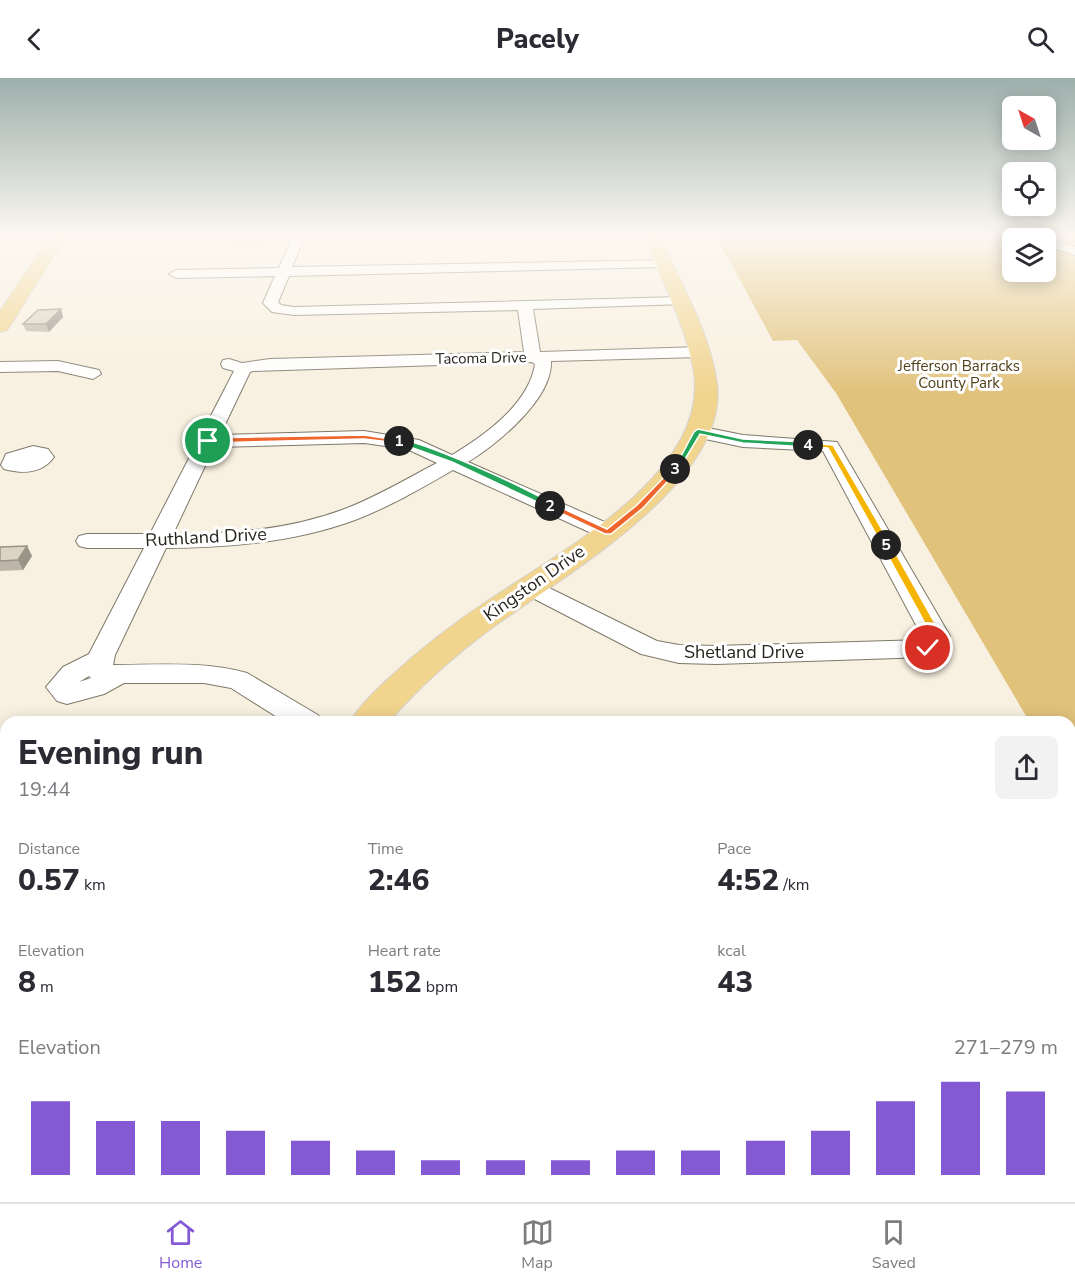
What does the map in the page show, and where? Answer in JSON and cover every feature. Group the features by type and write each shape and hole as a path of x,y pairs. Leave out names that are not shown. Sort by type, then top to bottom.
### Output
{"main road":[{"path":"0,326 7,305 19,288"},
{"name":"Kingston Drive","path":"374,716 438,654 608,532 640,506 670,476 688,451 703,417 707,393 706,370 675,288"}],"street":[{"path":"277,288 270,303 277,309 294,311 680,301"},
{"name":"Ruthland Drive","path":"87,541 229,539 264,535 335,520 370,506 454,461 512,419 535,387 544,363 537,357 525,305"},
{"name":"Tacoma Drive","path":"208,441 252,367 701,352"},
{"path":"0,367 58,366 93,374"},
{"name":"Shetland Drive","path":"529,587 650,648 679,654 728,655 928,648 937,645 937,636 830,446 743,441 698,432"},
{"path":"298,716 238,680 204,674 105,669 161,540 208,441 364,437 412,444 608,532"}],"green space":[{"name":"Jefferson Barracks County Park","path":"745,288 1075,288 1075,716 1026,716 836,393 797,340 773,341"}],"building":[{"path":"61,309 46,324 23,324 38,310"},
{"path":"27,546 18,560 0,561 0,547"}],"route":[{"path":"208,441 364,437 412,444 608,532 640,506 670,476 680,464 698,432 743,441 830,446 937,636 937,645 928,648"}]}
